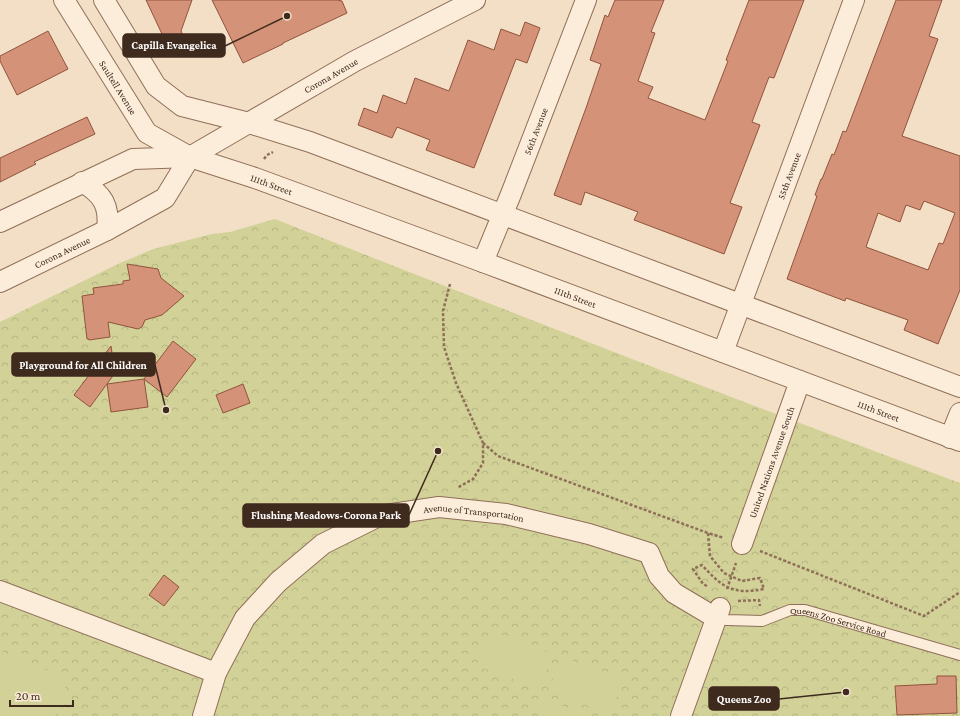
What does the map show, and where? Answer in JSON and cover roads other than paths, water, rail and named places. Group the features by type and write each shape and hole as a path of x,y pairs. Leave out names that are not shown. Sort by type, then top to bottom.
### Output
{"street":[{"name":"Saultell Avenue","path":"64,0 147,132 190,157"},
{"path":"104,0 156,86 182,106 249,123 310,142 960,387"},
{"name":"Corona Avenue","path":"0,222 133,159 190,157 355,61 475,0"},
{"name":"56th Avenue","path":"483,262 503,215 586,0"},
{"name":"55th Avenue","path":"723,352 854,0"},
{"name":"Corona Avenue","path":"0,282 107,230 166,198 190,157"},
{"name":"111th Street","path":"190,157 255,178 483,262 955,440"},
{"path":"82,182 98,193 103,200 109,218 107,230"},
{"name":"United Nations Avenue South","path":"742,544 800,381"},
{"path":"955,440 960,413"},
{"name":"Avenue of Transportation","path":"203,716 216,673 245,618 278,582 323,544 379,516 439,507 506,514 589,534 649,553 659,576 674,593 720,607"},
{"path":"0,591 216,673"},
{"path":"681,716 720,607"}],"lane":[{"name":"Queens Zoo Service Road","path":"720,607 727,620 762,621 790,610 805,610 960,655"}],"place":[{"name":"Capilla Evangelica","path":"287,16"},
{"name":"Playground for All Children","path":"166,410"},
{"name":"Flushing Meadows-Corona Park","path":"438,451"},
{"name":"Queens Zoo","path":"846,692"}]}
